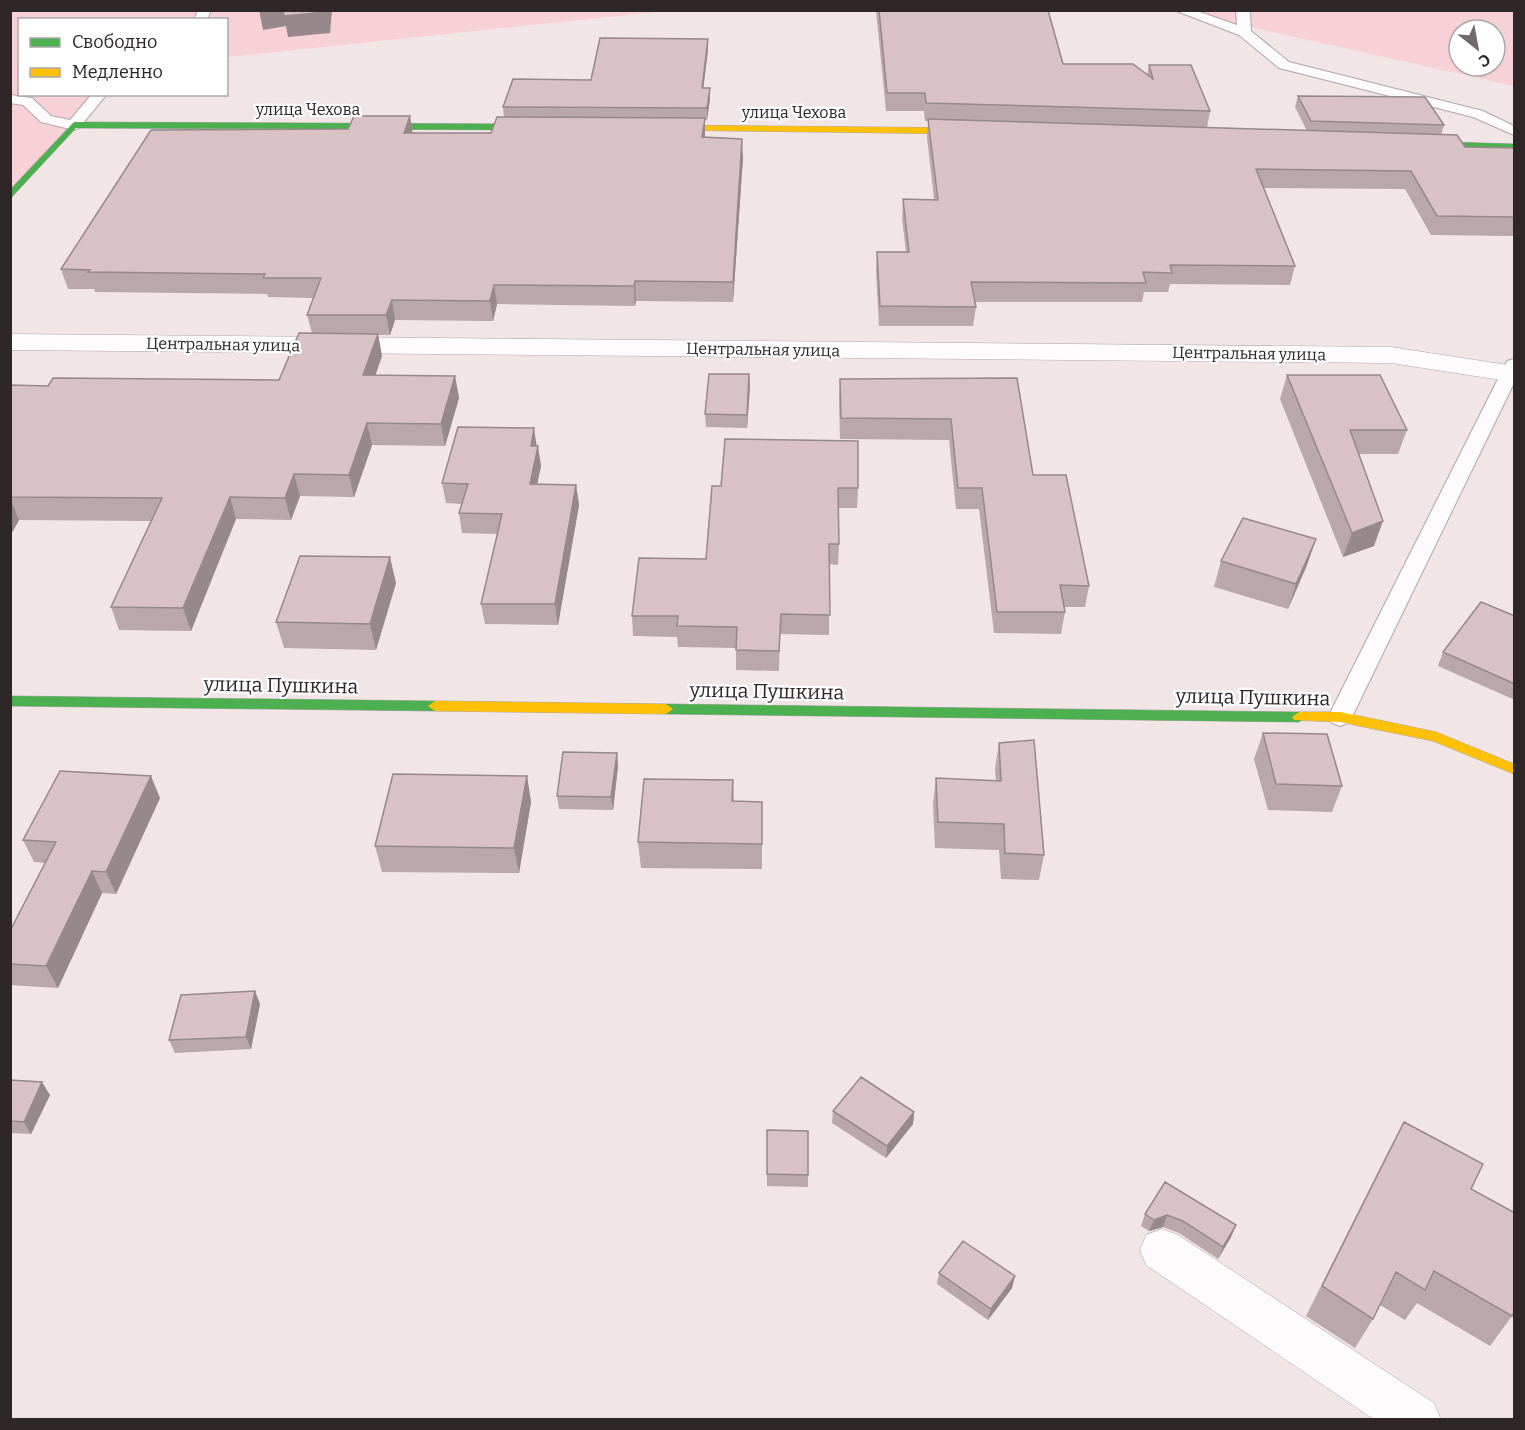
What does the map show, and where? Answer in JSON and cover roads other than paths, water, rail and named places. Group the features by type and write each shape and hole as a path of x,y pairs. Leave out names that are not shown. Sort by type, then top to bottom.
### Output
{"street":[{"name":"улица Чехова","path":"74,125 550,127"},
{"path":"10,196 74,125"},
{"name":"улица Чехова","path":"646,128 991,131"},
{"path":"1404,143 1515,147"},
{"name":"Центральная улица","path":"10,342 1390,355 1513,370"},
{"name":"улица Пушкина","path":"10,701 1340,717 1436,737 1515,769"},
{"path":"1162,1250 1417,1419"}],"lane":[{"path":"1180,10 1244,32 1284,65 1478,114 1515,131"},
{"path":"1243,10 1244,32"},
{"path":"10,99 27,101 46,119 74,125 98,96"},
{"path":"1340,717 1513,370"}]}
